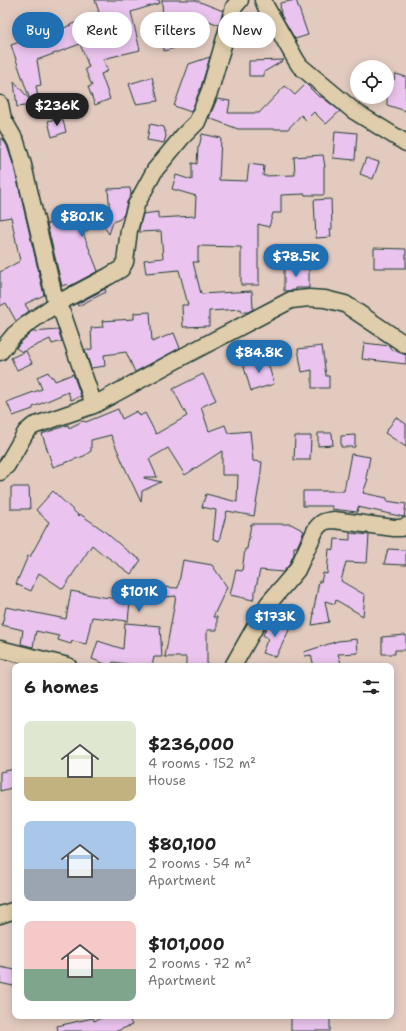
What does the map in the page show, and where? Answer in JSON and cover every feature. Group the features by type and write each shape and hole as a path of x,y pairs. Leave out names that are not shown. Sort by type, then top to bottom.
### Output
{"street":[{"path":"0,352 14,335 56,304 110,276 121,268 125,262 129,230 136,205 155,170 196,122 210,90 234,7 240,0"},
{"path":"264,0 266,7 300,66 354,110 406,143"},
{"path":"0,104 4,119 16,142 23,165 56,304 63,315 94,406"},
{"path":"0,472 7,465 26,432 33,426 94,406 184,356 291,300 325,298 345,304 406,345"},
{"path":"235,663 268,604 297,570 320,523 326,520 334,520 394,528 406,526"},
{"path":"0,649 56,663"},
{"path":"0,915 12,911"}],"building":[{"path":"95,0 159,0 160,3 131,12 99,12"},
{"path":"162,0 195,0 223,11 218,12 218,25 210,21 210,12 162,12"},
{"path":"296,0 308,35 295,39 281,15 280,3"},
{"path":"132,16 140,50 103,59 108,71 101,74 110,99 95,105 88,87 92,86 85,69 89,67 82,48 132,48"},
{"path":"72,24 72,47 37,60 41,85 36,86 40,109 34,111 32,105 17,107 14,81 30,100 12,48 64,48 64,28"},
{"path":"164,48 174,48 164,51"},
{"path":"210,57 201,87 191,112 174,106 189,64"},
{"path":"284,60 264,72 264,76 249,76 249,61"},
{"path":"396,74 406,77 406,111 387,105 394,104 394,80"},
{"path":"152,77 158,101 136,104 129,84"},
{"path":"306,84 319,97 322,97 340,111 326,124 314,112 306,120 301,115 288,129 238,129 209,118 217,99 230,101 228,113 259,113 285,86 295,95"},
{"path":"62,117 66,132 52,137 48,121"},
{"path":"150,124 164,127 166,136 164,143 147,140"},
{"path":"335,131 357,133 355,160 333,158"},
{"path":"202,134 221,138 219,180 247,181 249,164 264,166 263,176 295,175 294,157 323,155 325,167 324,195 281,195 281,213 273,213 269,227 258,224 259,285 241,285 241,247 198,246 198,262 193,262 201,294 252,291 253,309 248,312 242,312 241,309 209,311 209,326 183,327 182,305 188,305 179,270 146,273 144,260 163,258 161,231 139,232 139,229 143,214 158,212 158,218 195,216 196,196 172,189 176,175 192,180 192,163 197,164 198,147"},
{"path":"0,139 3,139 7,146 14,167 44,295 25,304 29,311 16,321 6,303 0,306 0,272 20,261 11,217 0,219"},
{"path":"366,158 379,162 373,179 360,174"},
{"path":"130,188 131,195 127,202 124,214 120,219 113,222 109,234 101,222 83,233 98,271 68,287 67,284 62,286 47,224 58,222 56,211 75,208 77,221 100,220 97,216 110,213 108,189"},
{"path":"331,199 331,237 316,238 314,200"},
{"path":"374,248 406,249 406,268 374,268"},
{"path":"284,266 309,266 309,288 296,288 296,290 284,291"},
{"path":"105,289 106,292 78,306 77,304"},
{"path":"150,312 152,342 174,333 180,348 135,372 126,352 104,355 105,366 91,368 85,350 92,349 91,328 103,327 102,321 134,319 134,313"},
{"path":"58,330 62,341 52,344 50,339 22,352 16,348 32,332"},
{"path":"364,343 390,346 390,349 406,355 406,364 362,359"},
{"path":"322,346 326,376 329,376 329,388 312,388 312,370 302,372 298,349"},
{"path":"26,351 32,363 17,370 11,358"},
{"path":"266,356 274,384 251,391 243,364"},
{"path":"48,372 55,381 73,374 81,396 71,400 68,392 33,407 33,409 13,416 7,402 42,389 37,377"},
{"path":"203,374 216,400 201,407 209,431 225,425 228,433 250,431 253,461 262,462 254,516 227,511 219,541 213,539 216,510 202,507 206,494 237,502 238,475 222,475 222,451 185,475 168,448 149,459 157,477 144,478 161,482 142,491 141,502 111,435 91,440 91,451 84,456 53,467 42,434 68,425 69,428 83,421 86,422 118,409 122,419 137,411 140,416 145,413 156,434 187,416 173,389"},
{"path":"396,417 406,424 406,447 385,433"},
{"path":"318,433 332,433 333,445 318,446"},
{"path":"355,435 355,447 341,447 341,436"},
{"path":"295,436 311,436 310,460 294,460"},
{"path":"351,454 370,457 366,478 368,479 363,493 387,498 387,501 406,504 404,517 358,507 357,512 332,509 332,506 303,506 303,491 344,491"},
{"path":"11,487 29,487 30,509 11,509"},
{"path":"53,491 79,516 80,514 103,530 126,550 141,560 131,574 92,545 63,589 39,573 31,591 16,584 28,556 30,557 49,522 36,510"},
{"path":"251,524 291,524 304,531 297,547 294,547 294,554 289,565 283,572 260,570 253,600 230,595 236,570 242,571"},
{"path":"350,533 369,535 367,563 346,562 341,581 365,595 363,616 336,600 335,604 325,601 329,622 312,625 319,581 321,582 323,573 327,574 329,549 334,550 335,539 350,540"},
{"path":"388,549 406,550 406,565 384,564"},
{"path":"183,560 212,565 227,587 213,617 217,617 217,630 207,630 207,663 186,663 186,657 165,657 176,596 124,600 130,601 128,621 92,617 86,644 72,641 71,644 58,640 59,636 36,631 33,647 21,644 23,630 2,625 6,607 66,619 71,591 120,599 121,585 178,588"},
{"path":"269,622 292,624 276,657 262,653 268,638 263,635"},
{"path":"125,623 160,626 162,657 154,657 153,663 103,663 92,659 98,641 123,649"},
{"path":"406,635 406,650 395,650 395,654 382,654 382,637"},
{"path":"357,639 358,653 338,654 341,663 313,663 311,655 305,656 304,652 338,641"},
{"path":"12,770 12,788 0,791 0,772"},
{"path":"0,967 12,969 12,986 0,983"},
{"path":"88,1019 93,1019 94,1021 99,1019 129,1019 132,1025 117,1031 58,1031 57,1026"},
{"path":"291,1019 330,1019 330,1031 291,1031"}]}
